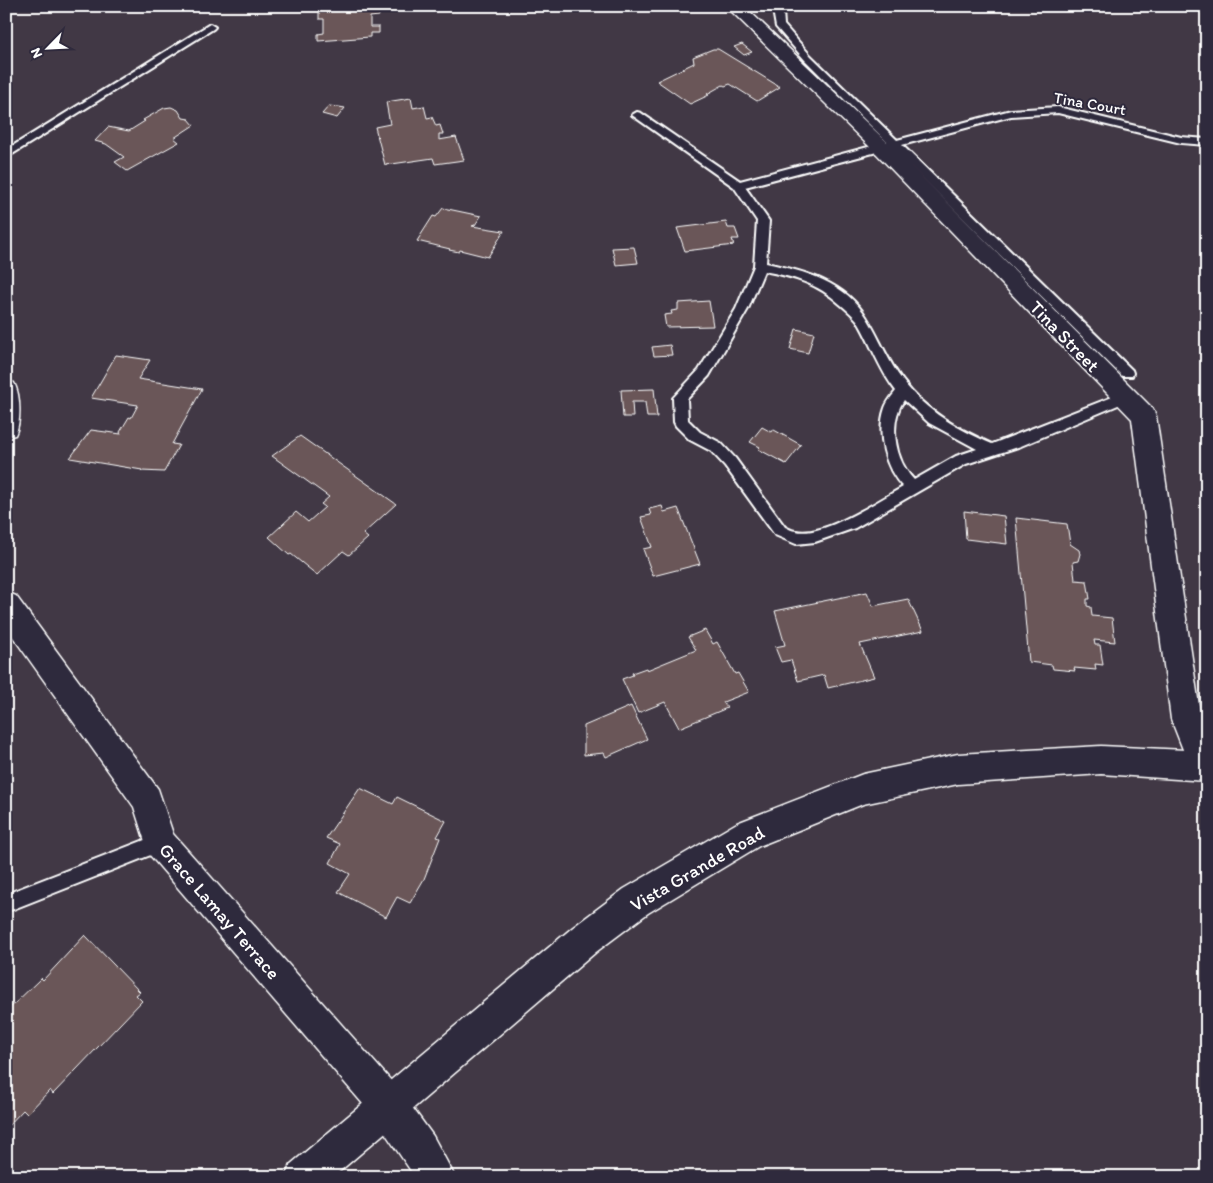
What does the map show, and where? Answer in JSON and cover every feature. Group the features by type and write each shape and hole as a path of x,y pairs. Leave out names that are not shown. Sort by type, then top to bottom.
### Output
{"street":[{"name":"Tina Street","path":"734,6 888,144 1144,416 1186,719 1205,765"},
{"path":"6,389 6,428"},
{"name":"Grace Lamay Terrace","path":"6,604 147,800 160,843 388,1105 420,1149 436,1177"},
{"name":"Vista Grande Road","path":"304,1177 584,940 636,902 748,834 863,789 958,769 1101,760 1205,765"}],"lane":[{"path":"783,6 778,10 779,24 888,144 1128,373"},
{"path":"6,155 210,27"},
{"name":"Tina Court","path":"738,186 888,144 1011,113 1058,110 1181,140 1207,142"},
{"path":"637,115 738,186 763,221 760,266 742,309 704,373 680,398 682,422 696,436 716,447 730,462 780,531 796,538 815,536 850,524 961,460 992,450 1125,397"},
{"path":"760,266 810,276 831,288 861,316 880,354 903,391 927,415 952,432 992,450"},
{"path":"903,391 891,408 888,428 891,451 899,474 912,487"},
{"path":"6,903 160,843"}],"building":[{"path":"313,6 378,6 379,16 370,17 370,27 379,27 379,33 370,33 370,37 318,41 318,34 324,33 324,19 319,19 319,10 321,8 313,8"},
{"path":"742,44 752,52 744,55 734,47"},
{"path":"713,49 718,49 780,87 757,101 730,84 723,85 707,94 709,95 690,104 657,81 694,63 693,57"},
{"path":"411,98 413,108 424,106 427,118 432,117 436,126 440,125 443,134 439,134 439,140 456,137 464,160 435,164 433,158 385,165 375,127 390,124 386,102"},
{"path":"329,106 345,108 337,118 322,114"},
{"path":"171,107 178,110 183,118 189,119 194,125 174,138 179,142 127,171 115,162 124,157 106,144 95,141 108,127 129,131 145,121 143,120 164,108"},
{"path":"443,208 481,216 475,225 472,226 504,231 488,257 460,250 459,252 449,250 417,241 433,216 436,217"},
{"path":"726,222 728,228 735,228 739,239 732,239 734,245 685,251 677,228"},
{"path":"634,247 638,263 616,265 612,248"},
{"path":"709,301 713,326 666,327 664,315 672,314 671,311 678,310 678,303"},
{"path":"796,329 814,333 808,353 790,349"},
{"path":"670,345 672,355 654,356 652,347"},
{"path":"116,355 150,360 138,379 202,389 172,444 179,445 164,472 141,471 70,458 91,430 121,434 120,432 138,405 91,398"},
{"path":"654,389 657,417 647,417 645,402 632,402 633,417 623,417 621,390"},
{"path":"762,427 771,432 774,430 801,445 786,464 758,449 760,447 750,442"},
{"path":"300,436 396,504 363,534 368,538 349,555 343,551 317,575 291,554 289,555 269,537 296,512 308,522 325,507 321,504 329,497 272,456"},
{"path":"662,506 664,512 678,508 700,564 653,576 643,549 652,547 641,517 651,515 649,509"},
{"path":"964,511 1004,516 1007,544 966,539"},
{"path":"1016,518 1067,524 1070,544 1079,550 1080,554 1078,561 1073,562 1075,580 1087,581 1090,599 1087,599 1087,606 1091,607 1092,616 1112,618 1115,642 1094,640 1095,645 1100,645 1103,665 1095,664 1096,670 1053,669 1052,665 1029,662"},
{"path":"867,592 873,606 908,599 923,631 860,644 874,677 828,688 824,675 798,681 791,660 781,662 775,647 785,645 775,611"},
{"path":"705,630 713,644 717,642 735,674 738,673 749,692 723,702 727,708 679,728 665,702 638,713 622,679 633,675 632,673 646,668 647,670 696,650 688,637"},
{"path":"631,706 647,739 606,757 604,753 584,755 584,726"},
{"path":"360,788 393,804 397,797 446,821 437,837 440,838 424,879 410,903 397,897 386,917 338,892 350,874 330,863 340,844 326,838"},
{"path":"85,935 140,992 136,995 142,1001 53,1094 50,1090 27,1114 23,1110 6,1128 6,1008 8,1010 41,978 43,980"}]}
